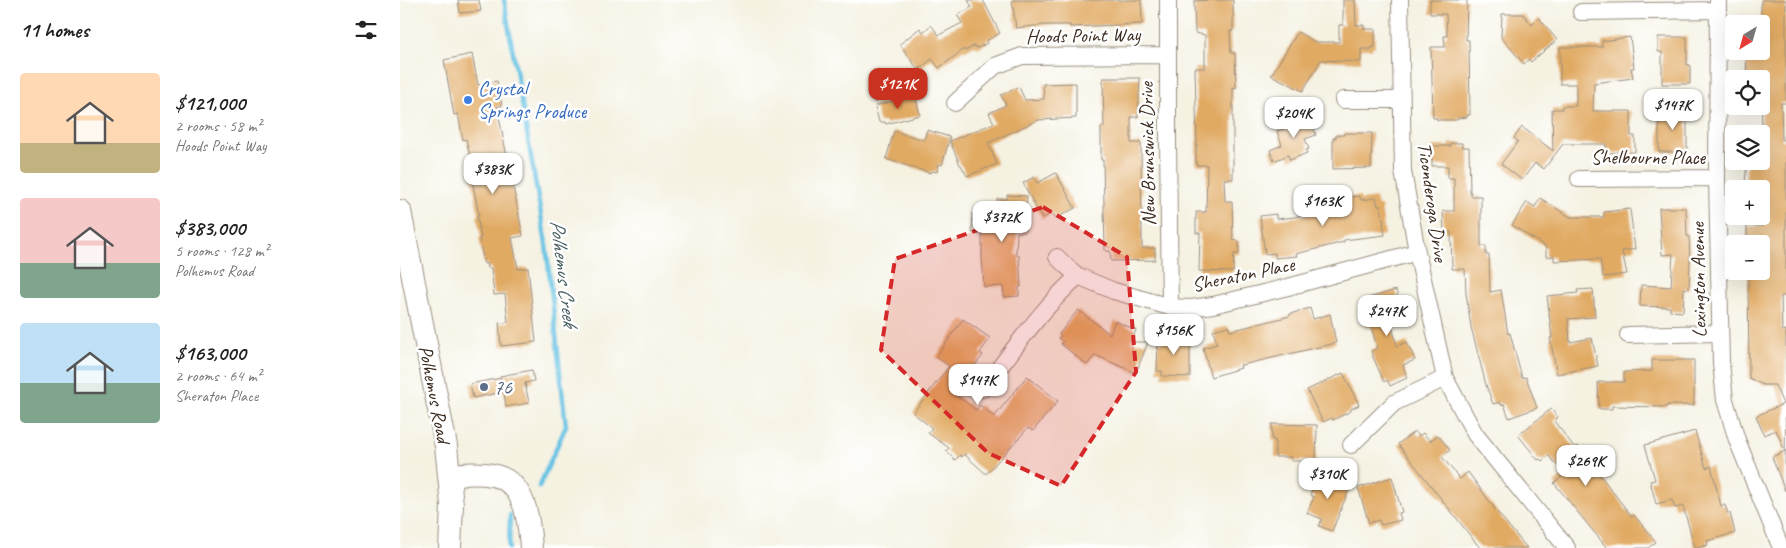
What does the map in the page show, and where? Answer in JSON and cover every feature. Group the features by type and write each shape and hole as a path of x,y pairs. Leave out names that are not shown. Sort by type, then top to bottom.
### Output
{"main road":[{"name":"Polhemus Road","path":"400,212 446,446 452,505 450,548"},
{"path":"450,475 492,474 511,485 524,503 531,548"}],"street":[{"name":"New Brunswick Drive","path":"1168,0 1170,307"},
{"name":"Ticonderoga Drive","path":"1400,0 1403,171 1445,378 1475,434 1567,548"},
{"path":"1581,12 1718,5"},
{"name":"Lexington Avenue","path":"1718,5 1717,178 1721,363 1726,400 1737,440 1781,548"},
{"name":"Hoods Point Way","path":"954,103 995,66 1022,56 1168,55"},
{"path":"1343,100 1401,100"},
{"name":"Shelbourne Place","path":"1579,179 1717,178"},
{"name":"Sheraton Place","path":"1057,257 1078,276 1114,291 1170,307 1191,308 1213,305 1288,287 1418,252"},
{"path":"983,390 1036,321 1062,290 1078,276"},
{"path":"1628,335 1719,333"},
{"path":"1351,445 1394,402 1445,378"}],"highlighted area":[{"path":"1043,207 1127,257 1136,372 1061,486 988,453 881,350 895,259"}],"building":[{"path":"458,0 479,0 481,11 460,13"},
{"path":"968,0 983,0 1000,33 978,48 974,46 965,51 964,49 939,68 932,59 918,70 900,44 920,28 923,32 931,25 939,35 962,23 957,15 972,7"},
{"path":"1012,0 1141,0 1142,24 1070,27 1070,25 1043,25 1016,28"},
{"path":"1233,0 1233,31 1230,31 1231,53 1235,53 1236,88 1233,87 1233,179 1224,179 1225,201 1232,201 1233,240 1239,241 1239,254 1234,254 1233,272 1199,271 1200,233 1196,233 1196,212 1206,212 1207,165 1196,165 1195,68 1205,68 1205,35 1195,33 1194,1"},
{"path":"1343,0 1355,0 1356,25 1364,25 1364,29 1375,29 1375,47 1372,47 1372,49 1361,49 1361,62 1321,60 1303,91 1271,75 1298,32 1315,42 1339,42 1339,25 1343,25"},
{"path":"1430,0 1467,0 1466,40 1469,40 1470,115 1458,118 1457,120 1437,120 1437,118 1433,118 1431,47 1445,47 1444,36 1447,36 1446,14 1430,14"},
{"path":"1761,0 1786,0 1786,103 1781,103 1782,140 1786,140 1786,296 1781,296 1782,331 1786,330 1785,491 1772,457 1785,451 1776,430 1764,435 1756,416 1783,404 1775,385 1763,385 1749,378 1748,280 1770,280 1770,235 1747,235 1747,226 1770,225 1770,180 1745,180 1746,170 1770,170 1770,125 1762,125 1762,115 1770,115 1770,70 1747,70 1746,60 1770,60 1770,15 1761,15"},
{"path":"1502,14 1523,14 1532,25 1539,18 1557,40 1531,62 1529,59 1524,64 1501,37"},
{"path":"1630,37 1634,68 1631,68 1633,78 1594,83 1593,111 1631,111 1631,136 1635,136 1635,152 1606,153 1606,144 1563,144 1544,169 1535,163 1522,180 1501,164 1518,141 1514,138 1522,127 1553,151 1552,109 1562,109 1562,106 1576,106 1576,84 1560,84 1560,47 1602,47 1602,41"},
{"path":"1658,37 1687,37 1687,65 1690,65 1690,84 1662,84 1662,52 1658,52"},
{"path":"472,54 478,85 497,81 502,106 497,107 523,236 512,238 518,269 528,268 536,342 501,346 499,323 508,322 505,294 494,295 491,268 488,268 487,263 484,264 479,238 481,238 477,216 479,216 468,159 470,156 466,139 463,140 458,114 454,115 444,60"},
{"path":"874,70 898,76 901,83 875,103 871,90"},
{"path":"1103,78 1140,78 1138,117 1131,117 1131,143 1141,143 1142,248 1155,248 1155,260 1111,261 1110,251 1105,251 1103,160 1101,160 1101,127 1104,127"},
{"path":"1076,83 1076,118 1038,120 988,143 997,164 967,176 950,141 994,123 989,113 1006,105 1001,95 1019,87 1025,100 1044,99 1043,84"},
{"path":"915,95 920,115 886,124 885,122 879,122 875,106"},
{"path":"1659,110 1687,110 1687,152 1659,152"},
{"path":"1310,117 1316,135 1305,139 1309,149 1306,150 1307,153 1290,160 1288,155 1274,161 1270,150 1282,145 1277,131 1284,129 1283,125"},
{"path":"927,130 950,137 942,165 939,164 937,172 932,171 930,173 886,159 894,131 924,140"},
{"path":"1344,133 1372,133 1371,168 1333,169 1333,138 1336,138 1336,135 1344,135"},
{"path":"1450,143 1462,143 1462,147 1469,147 1470,192 1471,196 1481,196 1481,246 1486,246 1486,255 1489,255 1490,292 1501,290 1508,334 1510,333 1522,378 1526,377 1537,408 1509,418 1504,404 1501,405 1500,402 1493,404 1486,385 1471,327 1466,294 1465,269 1452,269 1451,232 1444,232 1443,211 1454,211 1454,178 1448,178 1448,166 1432,166 1432,146 1450,146"},
{"path":"1056,173 1075,208 1055,219 1052,213 1042,219 1023,183 1034,177 1037,183"},
{"path":"1007,195 1027,196 1025,232 1017,232 1016,255 1019,255 1021,287 1019,287 1019,296 1004,297 1003,286 984,287 982,233 972,233 973,213 997,215 997,199 1007,199"},
{"path":"1358,196 1361,200 1376,198 1378,206 1381,206 1385,235 1344,240 1344,242 1296,254 1297,256 1275,258 1275,253 1265,254 1260,216 1276,214 1276,219 1295,217 1332,207 1332,199"},
{"path":"1540,198 1570,217 1604,217 1604,212 1630,209 1635,249 1622,251 1627,274 1603,277 1600,259 1554,261 1554,256 1546,257 1546,247 1512,225 1527,202 1535,207"},
{"path":"1659,208 1686,208 1690,262 1689,289 1684,288 1683,312 1670,311 1670,307 1640,306 1641,285 1671,287 1673,254 1662,255"},
{"path":"1593,289 1595,317 1568,319 1570,342 1592,338 1598,366 1557,374 1550,338 1552,338 1547,296 1578,293 1577,290"},
{"path":"1396,290 1401,311 1389,314 1397,346 1407,342 1415,360 1403,365 1407,378 1390,386 1387,380 1384,382 1373,357 1371,351 1377,348 1371,326 1366,327 1360,303 1369,301 1368,298"},
{"path":"1310,308 1313,319 1330,314 1336,343 1240,365 1241,368 1211,377 1203,348 1217,344 1213,330 1228,326 1230,331 1290,316 1290,314"},
{"path":"1078,310 1110,334 1115,321 1136,330 1131,342 1148,342 1136,373 1095,355 1087,365 1061,344 1063,342 1058,338 1061,336 1059,334"},
{"path":"963,319 990,338 980,353 983,355 973,368 971,366 953,393 976,410 980,405 994,417 1027,376 1058,401 1033,431 1028,428 986,474 964,454 955,460 946,451 949,448 928,433 932,428 913,413 949,366 936,357"},
{"path":"1163,336 1190,336 1190,377 1162,376 1162,371 1157,371 1158,342 1163,342"},
{"path":"1652,360 1694,360 1694,405 1667,405 1667,407 1612,406 1612,409 1599,409 1598,382 1624,382 1624,372 1652,371"},
{"path":"532,370 534,381 525,383 529,403 506,407 504,392 473,398 470,384"},
{"path":"1343,373 1359,405 1333,420 1332,418 1323,422 1307,390"},
{"path":"1551,409 1558,417 1554,421 1575,448 1578,446 1632,517 1634,515 1656,542 1648,548 1607,548 1554,483 1565,474 1549,456 1542,461 1538,460 1518,435"},
{"path":"1272,424 1317,425 1316,461 1291,461 1291,457 1275,457 1275,440 1272,440"},
{"path":"1415,431 1419,436 1423,433 1430,441 1438,435 1450,450 1442,457 1460,479 1468,472 1527,548 1480,548 1398,444"},
{"path":"1695,431 1706,468 1711,466 1721,506 1725,505 1728,514 1730,513 1735,533 1707,541 1708,545 1697,548 1695,548 1683,506 1675,508 1672,500 1656,504 1650,481 1655,480 1645,445"},
{"path":"1319,472 1351,485 1332,531 1319,526 1322,519 1307,513 1314,497 1310,495"},
{"path":"1392,477 1402,512 1399,513 1401,520 1381,525 1379,520 1369,523 1358,488"}],"waterway":[{"name":"Polhemus Creek","path":"504,0 546,244 566,426 539,487"},
{"name":"Polhemus Creek","path":"509,548 510,515"}],"place":[{"name":"Crystal Springs Produce","path":"468,100"},
{"name":"76","path":"484,387"}]}
